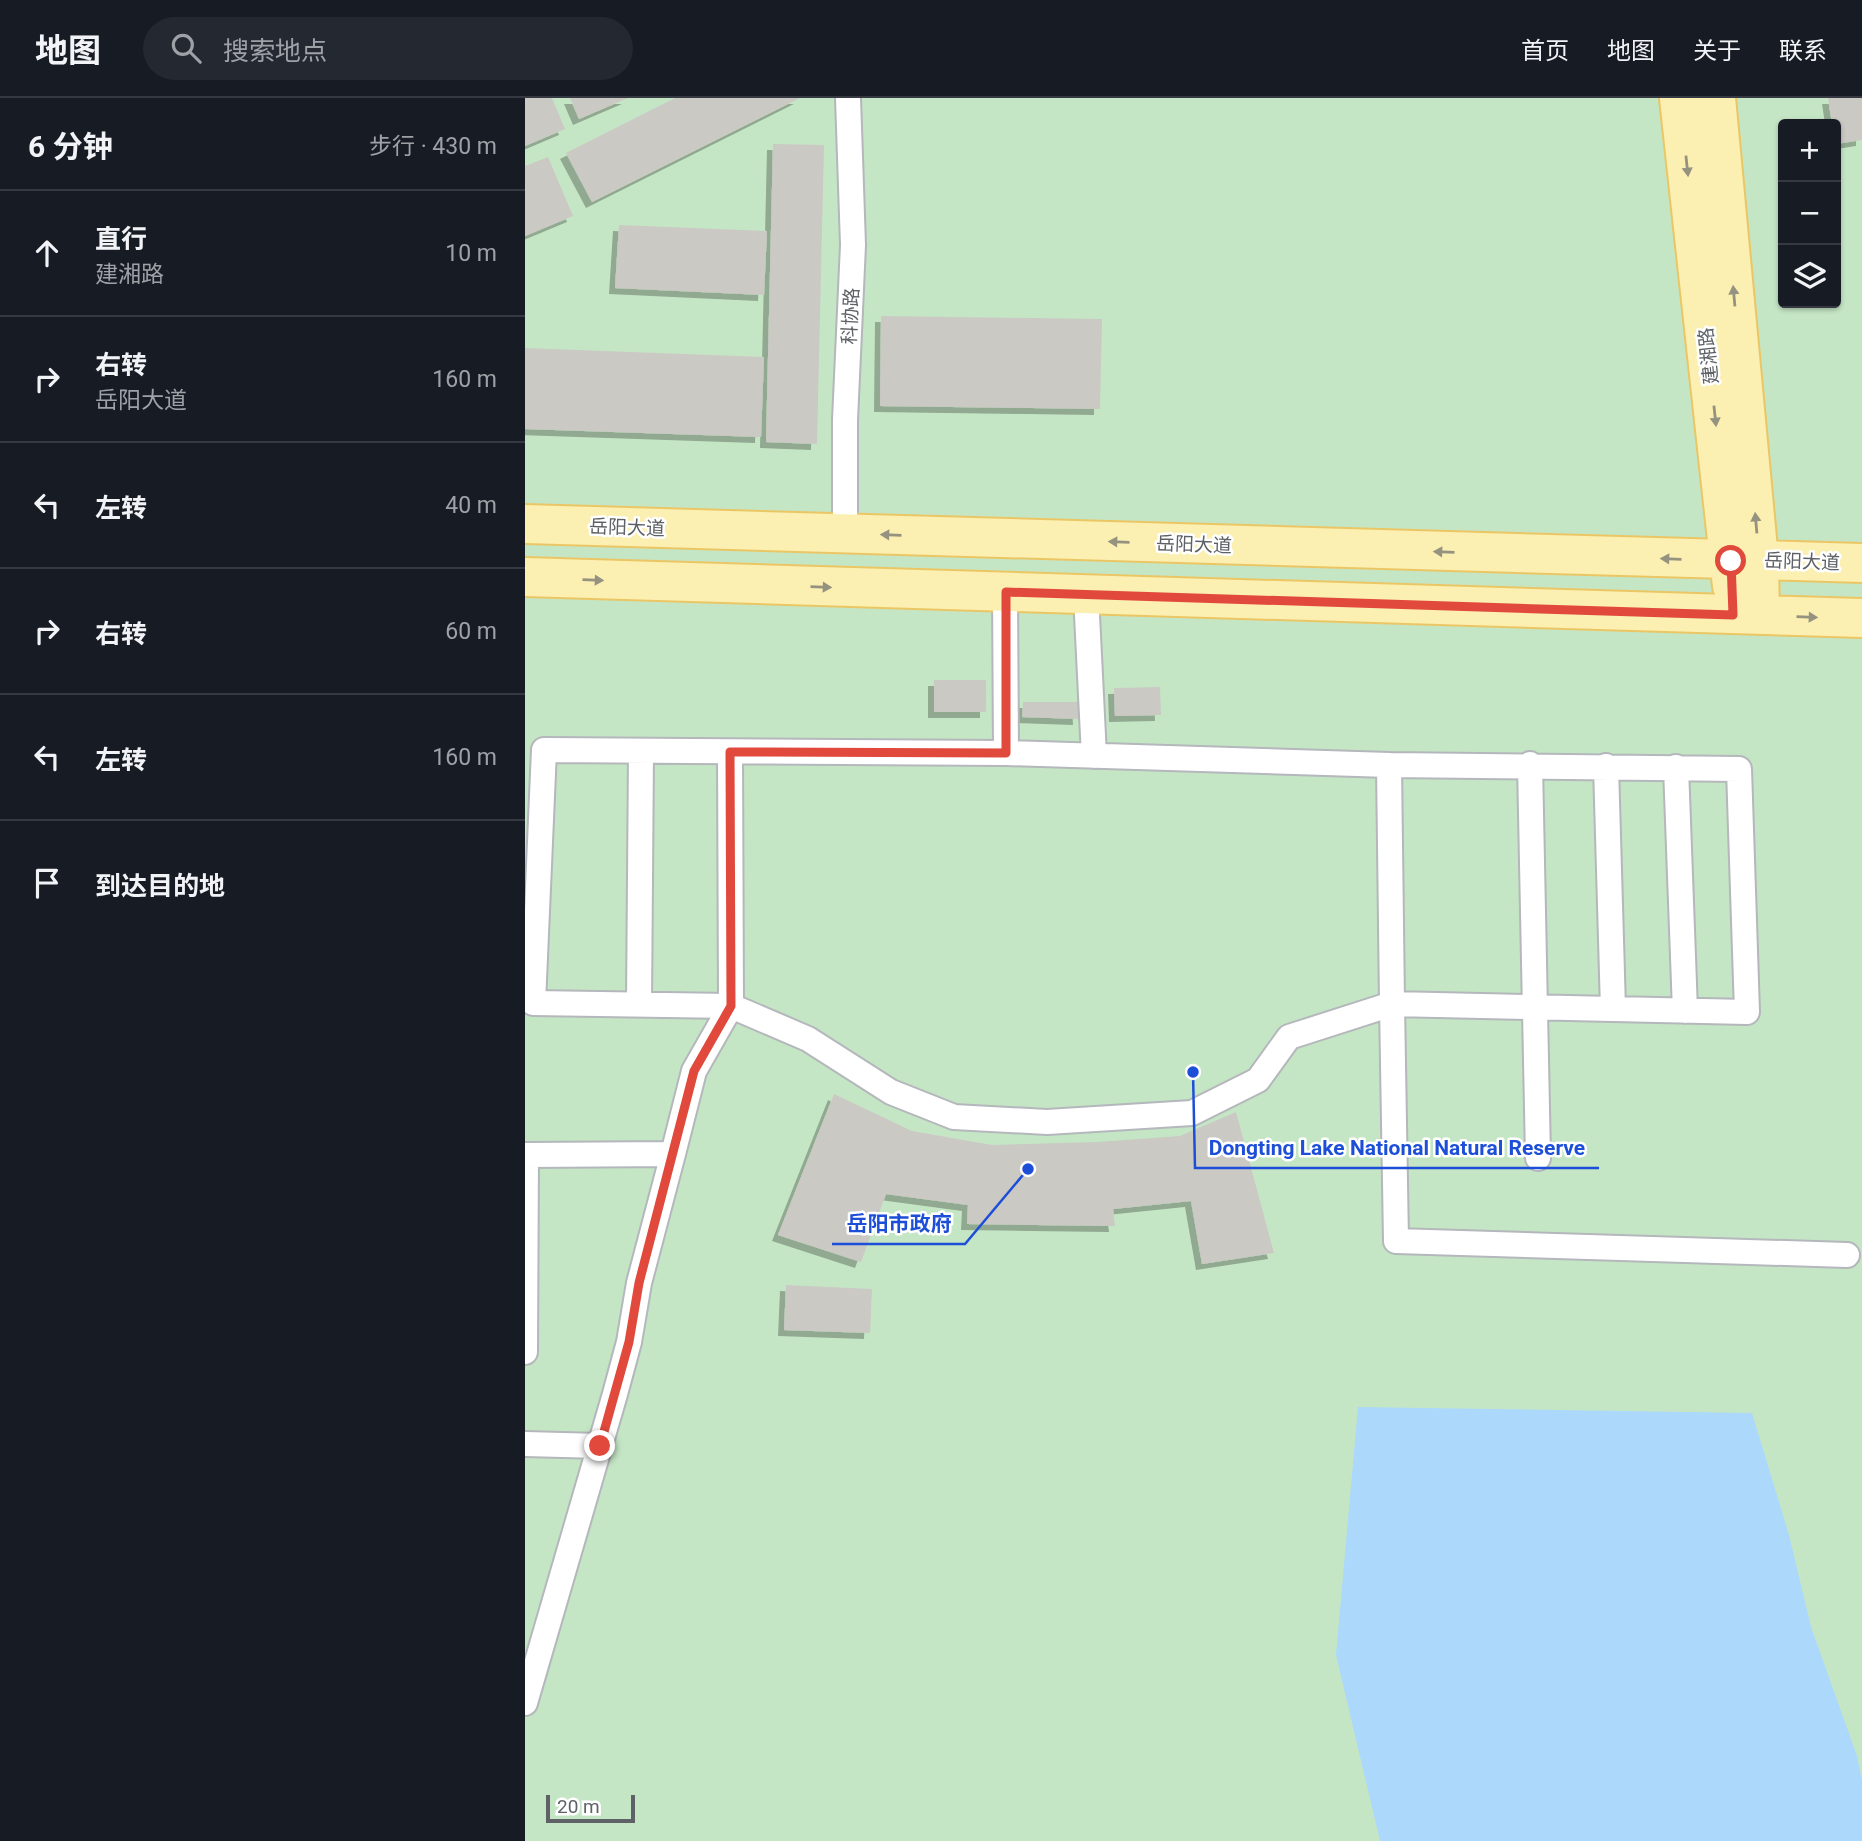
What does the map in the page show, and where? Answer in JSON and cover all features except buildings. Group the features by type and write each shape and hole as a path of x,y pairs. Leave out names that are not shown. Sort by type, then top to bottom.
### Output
{"main road":[{"name":"建湘路","path":"1679,98 1745,560"},
{"name":"建湘路","path":"1716,98 1747,615"},
{"name":"岳阳大道","path":"525,524 1862,563"},
{"path":"525,578 1862,618"}],"street":[{"name":"科协路","path":"845,534 845,420 853,245 848,98"},
{"path":"1006,592 1006,753"},
{"path":"1086,595 1094,756"},
{"path":"544,750 730,752 1006,753 1389,765 1531,764 1739,769 1747,1012 1392,1004 1289,1037 1258,1080 1192,1113 1047,1122 954,1116 891,1092 808,1039 731,1006 533,1003 544,750"},
{"path":"639,1004 641,752"},
{"path":"525,1703 629,1342 639,1283 694,1071 731,1006 730,752"},
{"path":"1531,764 1538,1158"},
{"path":"1389,765 1396,1241 1847,1255"},
{"path":"1606,766 1613,1009"},
{"path":"1676,767 1685,1011"},
{"path":"525,1352 526,1155 673,1154"},
{"path":"525,1444 600,1446"}],"green space":[{"path":"525,98 1862,98 1862,1841 525,1841"}],"water":[{"path":"1358,1407 1752,1413 1789,1535 1811,1627 1857,1756 1862,1781 1862,1841 1380,1841 1336,1655"}],"place":[{"name":"Dongting Lake National Natural Reserve","path":"1193,1072"},
{"name":"岳阳市政府","path":"1028,1169"}],"route":[{"path":"600,1446 629,1342 639,1283 694,1071 731,1006 730,752 1006,753 1006,592 1733,615 1731,561"}]}
